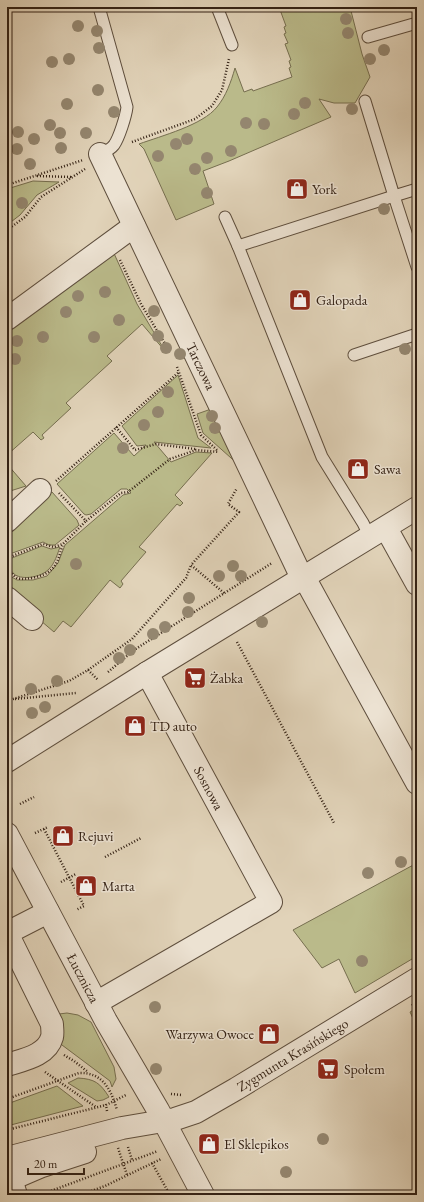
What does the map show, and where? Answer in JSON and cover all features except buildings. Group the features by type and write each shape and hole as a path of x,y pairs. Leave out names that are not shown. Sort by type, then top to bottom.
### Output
{"street":[{"name":"Tarczowa","path":"93,161 134,226 303,578"},
{"path":"7,319 134,226"},
{"path":"7,521 46,487"},
{"path":"7,761 147,673 417,508"},
{"path":"378,532 417,584"},
{"path":"303,578 417,783"},
{"path":"7,598 32,619"},
{"name":"Sosnowa","path":"96,1003 271,902 147,673"},
{"name":"Łucznicza","path":"7,834 96,1003 164,1121 203,1195"},
{"path":"16,1062 40,1054 49,1044 52,1036 52,1024 7,933 48,912"},
{"name":"Zygmunta Krasińskiego","path":"10,1182 53,1162 124,1133 189,1115 221,1098 417,979"},
{"name":"Zygmunta Krasińskiego","path":"7,1158 38,1149 124,1133"},
{"name":"Zygmunta Krasińskiego","path":"10,1182 11,1174 15,1166 24,1157 38,1149"}],"lane":[{"path":"93,161 115,144 126,115 127,107 99,7"},
{"path":"217,7 232,45"},
{"path":"368,37 417,23"},
{"path":"365,101 417,267"},
{"path":"238,246 417,189"},
{"path":"225,217 322,457 363,523 378,532"},
{"path":"354,355 417,334"}],"path":[{"path":"130,144 195,119 212,106 222,90 232,45"},
{"path":"7,230 25,216 41,197 72,177 93,161"},
{"path":"7,185 75,162"},
{"path":"34,176 72,177"},
{"path":"86,521 46,487 179,372"},
{"path":"116,427 135,450 156,444 219,452"},
{"path":"7,566 18,578 26,579 44,575 56,564 63,544 86,521 121,493 128,492 170,459 196,450"},
{"path":"9,700 69,681 88,670 132,639 186,578 192,565 239,512 228,504 239,484"},
{"path":"7,558 43,544 54,547 63,544"},
{"path":"192,565 224,593"},
{"path":"237,642 334,823"},
{"path":"88,670 100,682"},
{"path":"9,700 80,692"},
{"path":"20,804 34,797"},
{"path":"35,834 48,827"},
{"path":"44,829 84,906 76,910"},
{"path":"105,857 141,838"},
{"path":"61,882 76,874"},
{"path":"49,1044 107,1085 112,1093 132,1160"},
{"path":"16,1062 58,1080 96,1107"},
{"path":"7,1099 79,1073 88,1073"},
{"path":"7,1130 106,1105"},
{"path":"80,1195 105,1186 152,1163 170,1195"}],"green space":[{"path":"279,7 350,7 362,54 370,77 355,103 334,103 319,99 331,117 203,171 214,204 176,220 144,149 139,144 192,125 211,113 226,94 235,68 244,92 252,89 253,91 292,77 289,68 291,67 289,61 291,60 285,44 288,43 284,34 286,33 284,27 286,26"},
{"path":"33,181 59,182 37,195 20,215 7,225 7,189"},
{"path":"112,249 137,304 165,351 142,324 107,356 112,361 66,403 71,408 42,435 44,438 41,440 33,432 7,455 7,326"},
{"path":"178,375 198,438 211,448 154,442 171,462 196,452 212,453 175,495 183,503 180,506 177,504 139,547 146,552 121,581 123,584 120,588 110,580 71,627 63,621 54,632 7,592 7,571 10,576 17,580 33,580 47,576 58,563 65,545 123,495 131,493 127,489 121,489 91,514 86,515 57,484 114,433 134,456 146,445 137,446 122,426"},
{"path":"214,408 240,466 203,433 197,414"},
{"path":"7,464 26,486 7,492"},
{"path":"52,492 77,520 79,525 55,545 49,545 43,542 7,555 7,527 46,493"},
{"path":"42,546 51,549 60,547 51,567 47,571 32,577 15,575 10,569 7,560"},
{"path":"417,863 417,956 355,993 339,959 322,968 293,930"},
{"path":"417,1008 417,1027 410,1012"},
{"path":"67,1013 78,1015 91,1022 114,1067 116,1079 112,1087 110,1081 58,1042 59,1014"},
{"path":"78,1078 89,1079 100,1085 109,1097 97,1101 68,1083"},
{"path":"57,1086 83,1106 7,1126 7,1104"}],"place":[{"name":"York","path":"297,189"},
{"name":"Galopada","path":"300,300"},
{"name":"Sawa","path":"358,469"},
{"name":"Żabka","path":"195,678"},
{"name":"TD auto","path":"135,726"},
{"name":"Rejuvi","path":"63,836"},
{"name":"Marta","path":"86,886"},
{"name":"Warzywa Owoce","path":"269,1034"},
{"name":"Społem","path":"328,1069"},
{"name":"El Sklepikos","path":"209,1144"}]}
